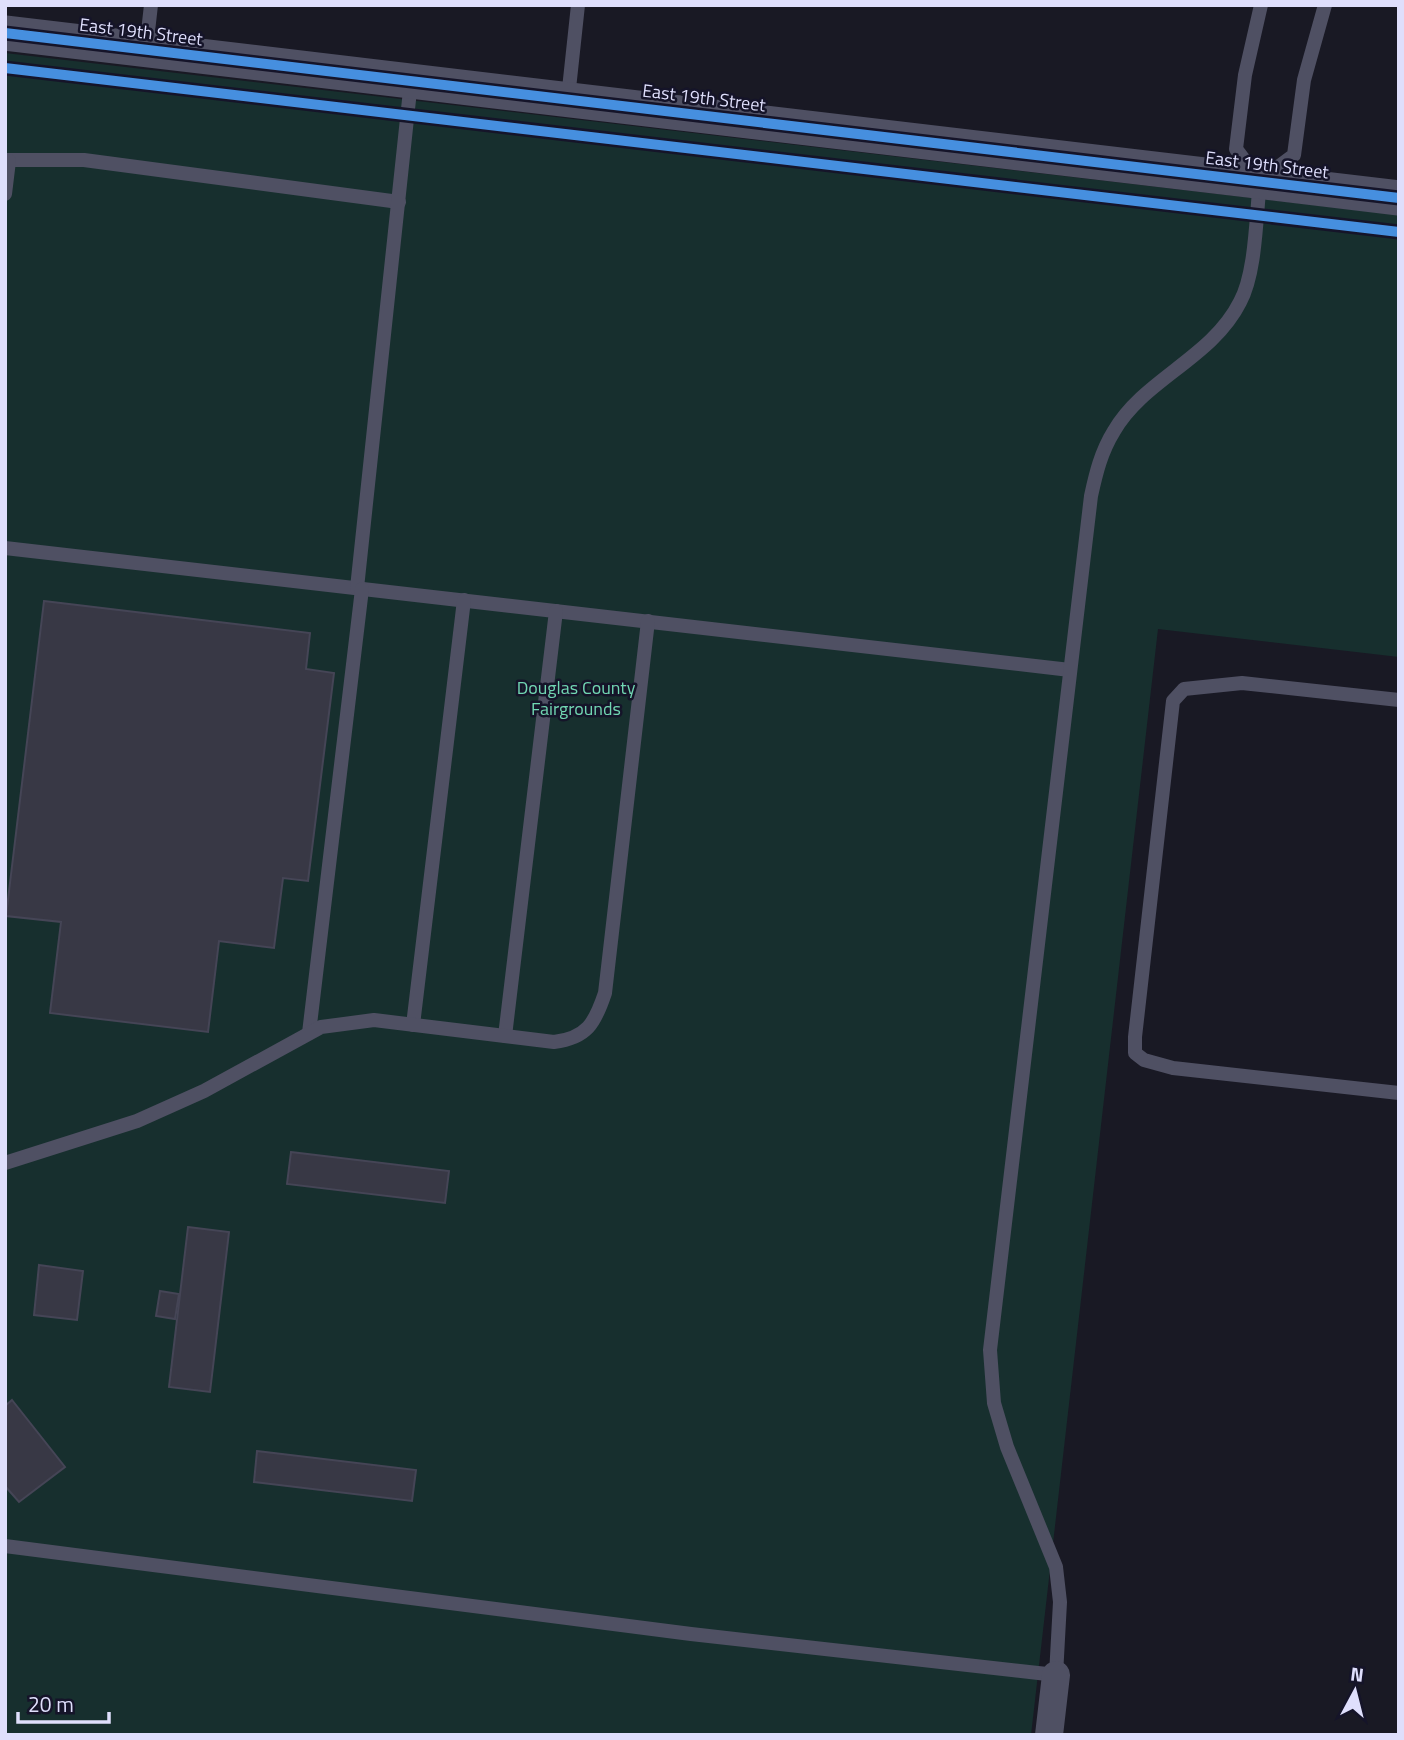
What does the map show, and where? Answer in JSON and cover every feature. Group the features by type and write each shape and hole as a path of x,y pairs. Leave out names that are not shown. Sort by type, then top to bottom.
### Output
{"street":[{"name":"East 19th Street","path":"5,33 1399,198"},
{"path":"1049,1735 1056,1675"}],"lane":[{"path":"146,50 151,5"},
{"path":"567,100 578,5"},
{"path":"5,1546 691,1634 1056,1675 1060,1602 1056,1567 1003,1436 994,1403 990,1350 1091,496 1099,461 1115,429 1142,399 1220,332 1241,301 1250,265 1259,181 1236,149 1245,75 1261,5"},
{"path":"1259,181 1294,155 1304,80 1325,5"},
{"path":"309,1033 360,588 411,81"},
{"path":"5,194 7,160 84,160 399,202"},
{"path":"5,548 1070,670"},
{"path":"413,1025 464,600"},
{"path":"505,1036 556,611"},
{"path":"5,1163 137,1121 204,1091 321,1027 374,1020 554,1042 572,1040 588,1029 598,1014 605,993 648,621"},
{"path":"1399,700 1242,682 1184,689 1173,701 1135,1037 1135,1053 1144,1060 1173,1068 1399,1093"}],"green space":[{"name":"Douglas County Fairgrounds","path":"5,53 1399,215 1399,657 1158,629 1031,1735 5,1735"}],"building":[{"path":"44,601 310,633 306,669 334,673 308,881 283,878 274,948 219,941 208,1032 50,1013 61,922 6,916"},
{"path":"291,1152 449,1171 445,1203 287,1184"},
{"path":"188,1227 229,1232 210,1392 169,1387"},
{"path":"39,1265 83,1271 77,1320 34,1315"},
{"path":"160,1291 179,1294 175,1319 156,1316"},
{"path":"12,1400 65,1467 19,1502 5,1486 5,1406"},
{"path":"257,1451 416,1470 412,1501 254,1482"}],"cycle path":[{"path":"5,33 1399,198"},
{"path":"5,68 1399,232"}]}
